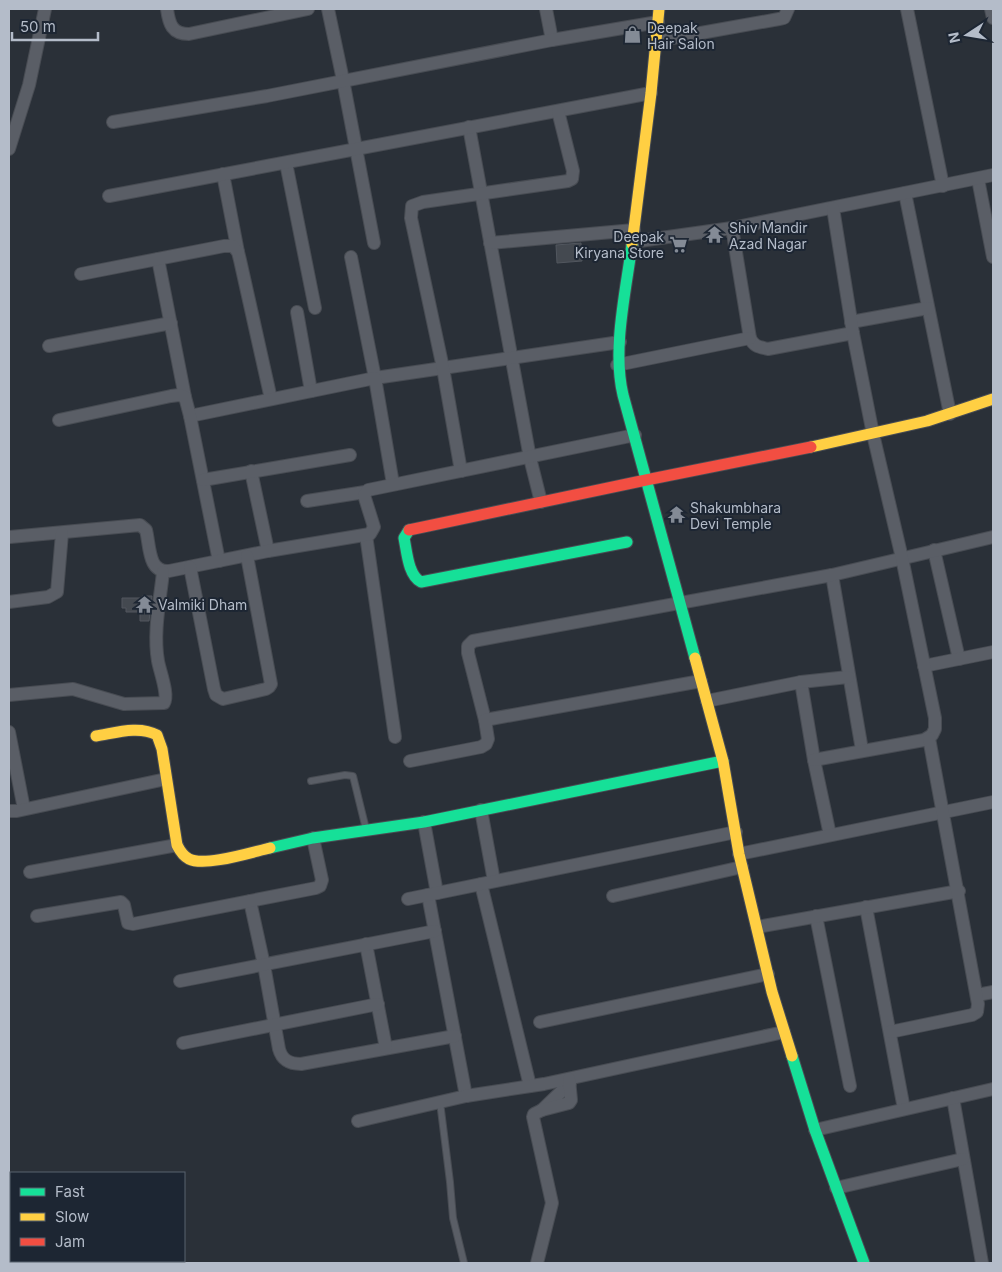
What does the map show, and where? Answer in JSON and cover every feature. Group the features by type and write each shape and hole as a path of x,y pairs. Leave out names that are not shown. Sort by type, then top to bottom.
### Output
{"street":[{"path":"9,149 24,103 45,9"},
{"path":"167,9 169,20 176,32 189,34 308,9"},
{"path":"328,9 374,243"},
{"path":"546,9 552,40"},
{"path":"656,41 784,18 788,9"},
{"path":"906,9 943,186"},
{"path":"991,9 993,18"},
{"path":"112,122 267,96 552,40 658,15 651,93 617,365 619,385 635,435 723,761 741,860 784,1032 815,1130 862,1263"},
{"path":"109,196 651,93"},
{"path":"461,471 443,368 411,218 412,206 423,202 572,179 573,170 558,111"},
{"path":"469,127 530,458 541,502"},
{"path":"286,163 315,308"},
{"path":"223,174 238,252 271,399"},
{"path":"490,243 633,236 732,228 993,175"},
{"path":"978,178 993,257"},
{"path":"905,193 950,414"},
{"path":"814,760 929,738 935,728 935,718 902,558 873,434 852,328 833,208"},
{"path":"732,228 750,338 752,343 758,347 768,349 928,308"},
{"path":"81,274 224,246 233,246 238,252"},
{"path":"351,257 375,378 393,484"},
{"path":"158,259 184,397 190,416 219,561"},
{"path":"296,312 311,391"},
{"path":"49,346 171,323"},
{"path":"617,365 750,338"},
{"path":"190,416 375,378 620,342"},
{"path":"59,420 171,396 179,395 184,397"},
{"path":"627,542 421,582 415,579 412,573 404,538 408,530 646,479 873,434 950,414 993,399"},
{"path":"307,501 365,492 393,484 530,458 635,435"},
{"path":"203,480 350,455"},
{"path":"251,471 268,551"},
{"path":"10,537 140,525 146,530 154,566 163,572 366,534 373,531 374,527 364,495 365,492"},
{"path":"9,602 48,597 57,592 62,533"},
{"path":"366,534 395,737"},
{"path":"410,761 481,747 486,744 488,739 485,720 468,653 468,646 473,641 832,575 993,536"},
{"path":"934,550 959,659"},
{"path":"190,567 214,689 216,695 223,699 266,689 270,684 246,556"},
{"path":"9,695 73,689 124,704 164,703 166,700 156,643 163,572"},
{"path":"832,575 862,750"},
{"path":"924,666 993,652"},
{"path":"707,701 802,682 848,677"},
{"path":"485,720 701,681"},
{"path":"802,682 814,760 830,836"},
{"path":"96,736 140,730 148,730 157,735 162,749 177,845 181,854 187,859 196,862 205,862 313,838 424,822 723,761"},
{"path":"9,732 24,809"},
{"path":"890,1032 972,1016 977,1012 977,995 959,891 929,738"},
{"path":"9,810 24,809 166,779"},
{"path":"613,896 830,836 993,802"},
{"path":"481,810 494,881"},
{"path":"424,822 435,931 466,1096"},
{"path":"408,899 736,832"},
{"path":"37,916 121,902 124,905 128,923 133,924 320,886 322,880 313,838"},
{"path":"30,872 177,845"},
{"path":"481,884 533,1086 546,1105"},
{"path":"757,927 959,891"},
{"path":"250,901 281,1055 288,1062 294,1064 455,1036"},
{"path":"866,907 904,1109"},
{"path":"816,916 850,1086"},
{"path":"180,981 435,931"},
{"path":"366,944 386,1048"},
{"path":"540,1022 768,974"},
{"path":"977,995 993,992"},
{"path":"184,1043 275,1023 378,1004"},
{"path":"358,1121 466,1096 570,1081 784,1032"},
{"path":"537,1263 552,1203 534,1114 546,1105 569,1104 571,1100 570,1081"},
{"path":"815,1130 993,1089"},
{"path":"952,1098 982,1263"},
{"path":"836,1188 963,1159"}],"lane":[{"path":"312,781 345,774 353,776 366,830"},
{"path":"440,1102 453,1218 464,1263"}],"building":[{"path":"581,243 582,261 557,263 556,245"},
{"path":"142,596 152,596 149,621 140,621 140,612 126,612 126,608 122,608 122,598 142,598"}],"traffic: fast":[{"path":"632,244 619,339 620,377 623,395 695,658"},
{"path":"409,530 404,538 407,556 413,574 421,582 627,542"},
{"path":"270,848 313,838 424,822 723,761"},
{"path":"792,1056 815,1130 864,1263"}],"traffic: slow":[{"path":"632,244 651,93 659,9"},
{"path":"811,447 927,421 993,399"},
{"path":"695,658 723,761 739,854 772,992 792,1056"},
{"path":"96,736 135,730 157,735 162,749 177,845 187,858 196,861 217,860 270,848"}],"traffic: jam":[{"path":"409,530 811,447"}],"place":[{"name":"Deepak Hair Salon","path":"633,35"},
{"name":"Shiv Mandir Azad Nagar","path":"715,235"},
{"name":"Deepak Kiryana Store","path":"678,244"},
{"name":"Shakumbhara Devi Temple","path":"676,515"},
{"name":"Valmiki Dham","path":"144,604"}]}
